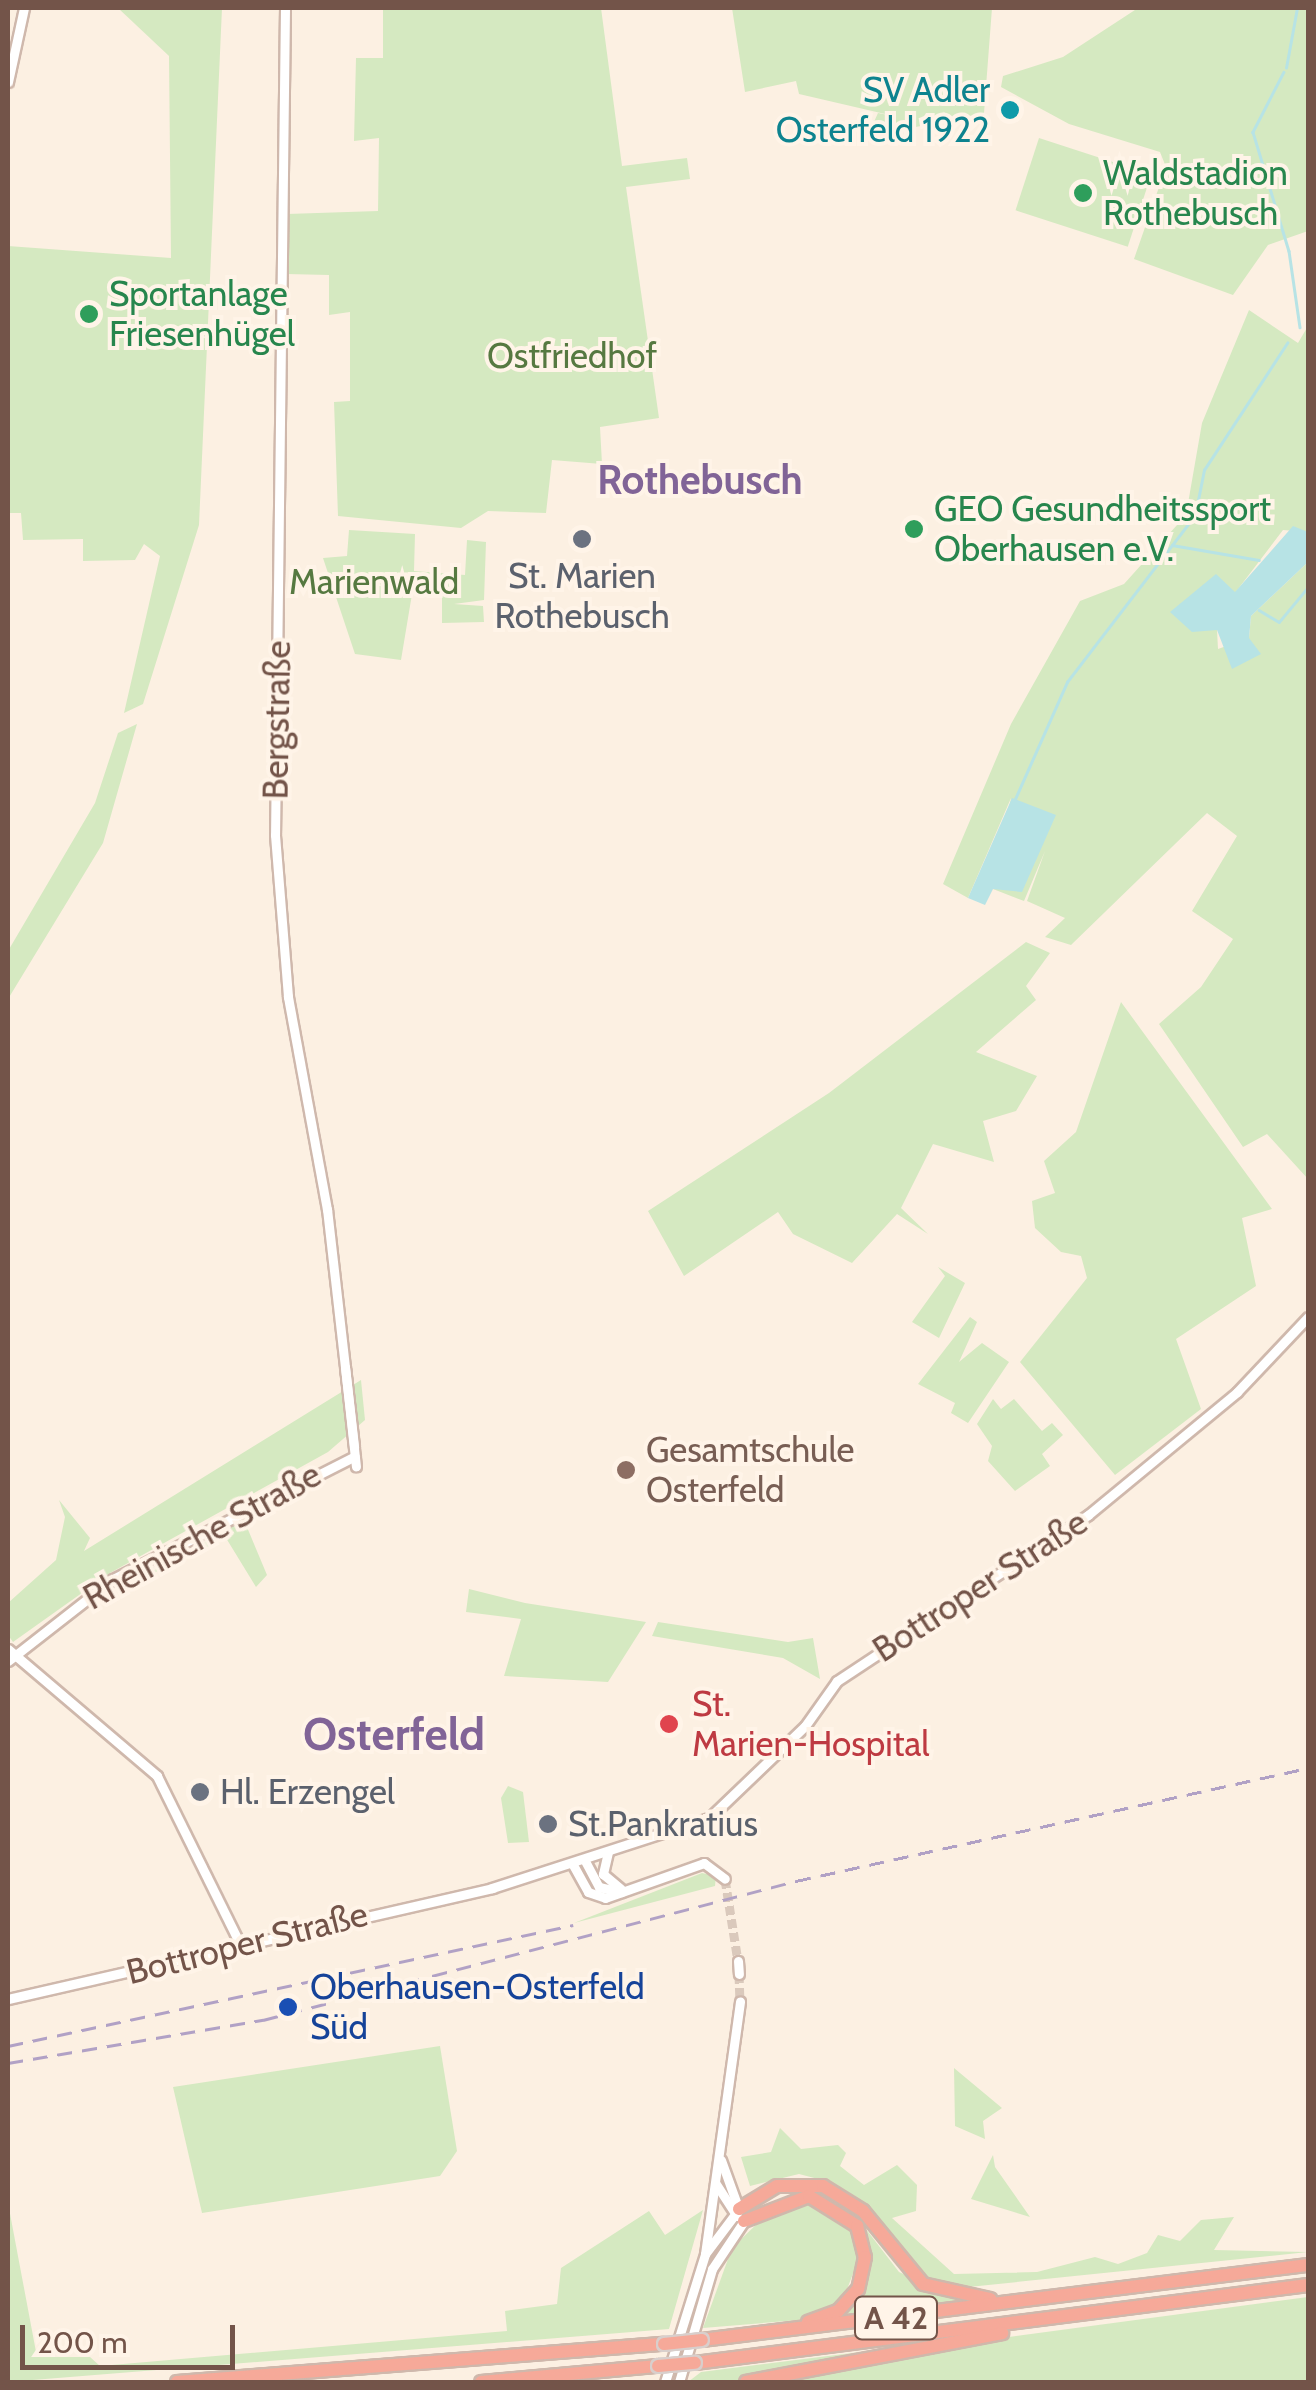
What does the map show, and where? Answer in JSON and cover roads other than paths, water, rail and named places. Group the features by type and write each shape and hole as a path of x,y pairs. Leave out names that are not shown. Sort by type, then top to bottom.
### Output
{"highway":[{"path":"739,2215 783,2184 823,2186 863,2211 922,2284 1023,2301"},
{"path":"739,2215 780,2200 814,2196 844,2211 863,2242 864,2274 848,2303 769,2333"},
{"name":"A 42","path":"177,2382 664,2344 1308,2264"},
{"name":"A 42","path":"481,2382 1022,2324 1308,2285"},
{"path":"746,2382 1022,2324"}],"main road":[{"path":"8,82 24,8"},
{"name":"Bergstraße","path":"285,8 275,835 288,996 355,1456"},
{"name":"Bottroper Straße","path":"8,2000 572,1863 716,1814 806,1726 837,1681 1088,1515 1246,1383 1308,1317"},
{"name":"Rheinische Straße","path":"9,1655 113,1579 355,1456"},
{"path":"9,1655 156,1776 240,1944"},
{"path":"608,1852 603,1874 628,1890"},
{"path":"584,1859 599,1887 628,1890"},
{"path":"572,1863 592,1895 628,1890 704,1863 725,1879"},
{"path":"738,1961 739,1974"},
{"path":"665,2382 705,2254 740,2002"},
{"path":"679,2382 712,2269 739,2215 720,2157"},
{"path":"716,2181 739,2215"},
{"path":"705,2254 739,2215"}],"water":[{"path":"1293,526 1308,532 1308,562 1251,616 1249,638 1261,654 1232,669 1217,630 1192,632 1170,612 1216,574 1235,592"},
{"path":"1012,798 1056,815 1022,892 993,889 985,905 968,898"}],"waterway":[{"path":"1286,68 1297,8"},
{"path":"1284,72 1253,132 1289,251 1300,327"},
{"path":"1015,799 1067,682 1195,515 1204,470 1287,343"},
{"path":"1172,545 1259,560"},
{"path":"1259,610 1279,622 1308,587"}],"tunnel":[{"path":"725,1879 738,1961"},
{"path":"739,1974 740,2001"}],"railway":[{"path":"8,2063 263,2020 796,1881 1308,1768"},
{"path":"8,2046 573,1925"}],"place":[{"name":"SV Adler Osterfeld 1922","path":"1010,110"},
{"name":"Waldstadion Rothebusch","path":"1083,193"},
{"name":"Sportanlage Friesenhügel","path":"89,314"},
{"name":"GEO Gesundheitssport Oberhausen e.V.","path":"914,529"},
{"name":"St. Marien Rothebusch","path":"582,539"},
{"name":"Gesamtschule Osterfeld","path":"626,1470"},
{"name":"St. Marien-Hospital","path":"669,1724"},
{"name":"Hl. Erzengel","path":"200,1792"},
{"name":"St.Pankratius","path":"548,1824"},
{"name":"Oberhausen-Osterfeld Süd","path":"288,2007"}],"district":[{"name":"Rothebusch","path":"700,480"},
{"name":"Osterfeld","path":"394,1735"}],"park label":[{"name":"Ostfriedhof","path":"572,356"},
{"name":"Marienwald","path":"374,582"}]}
